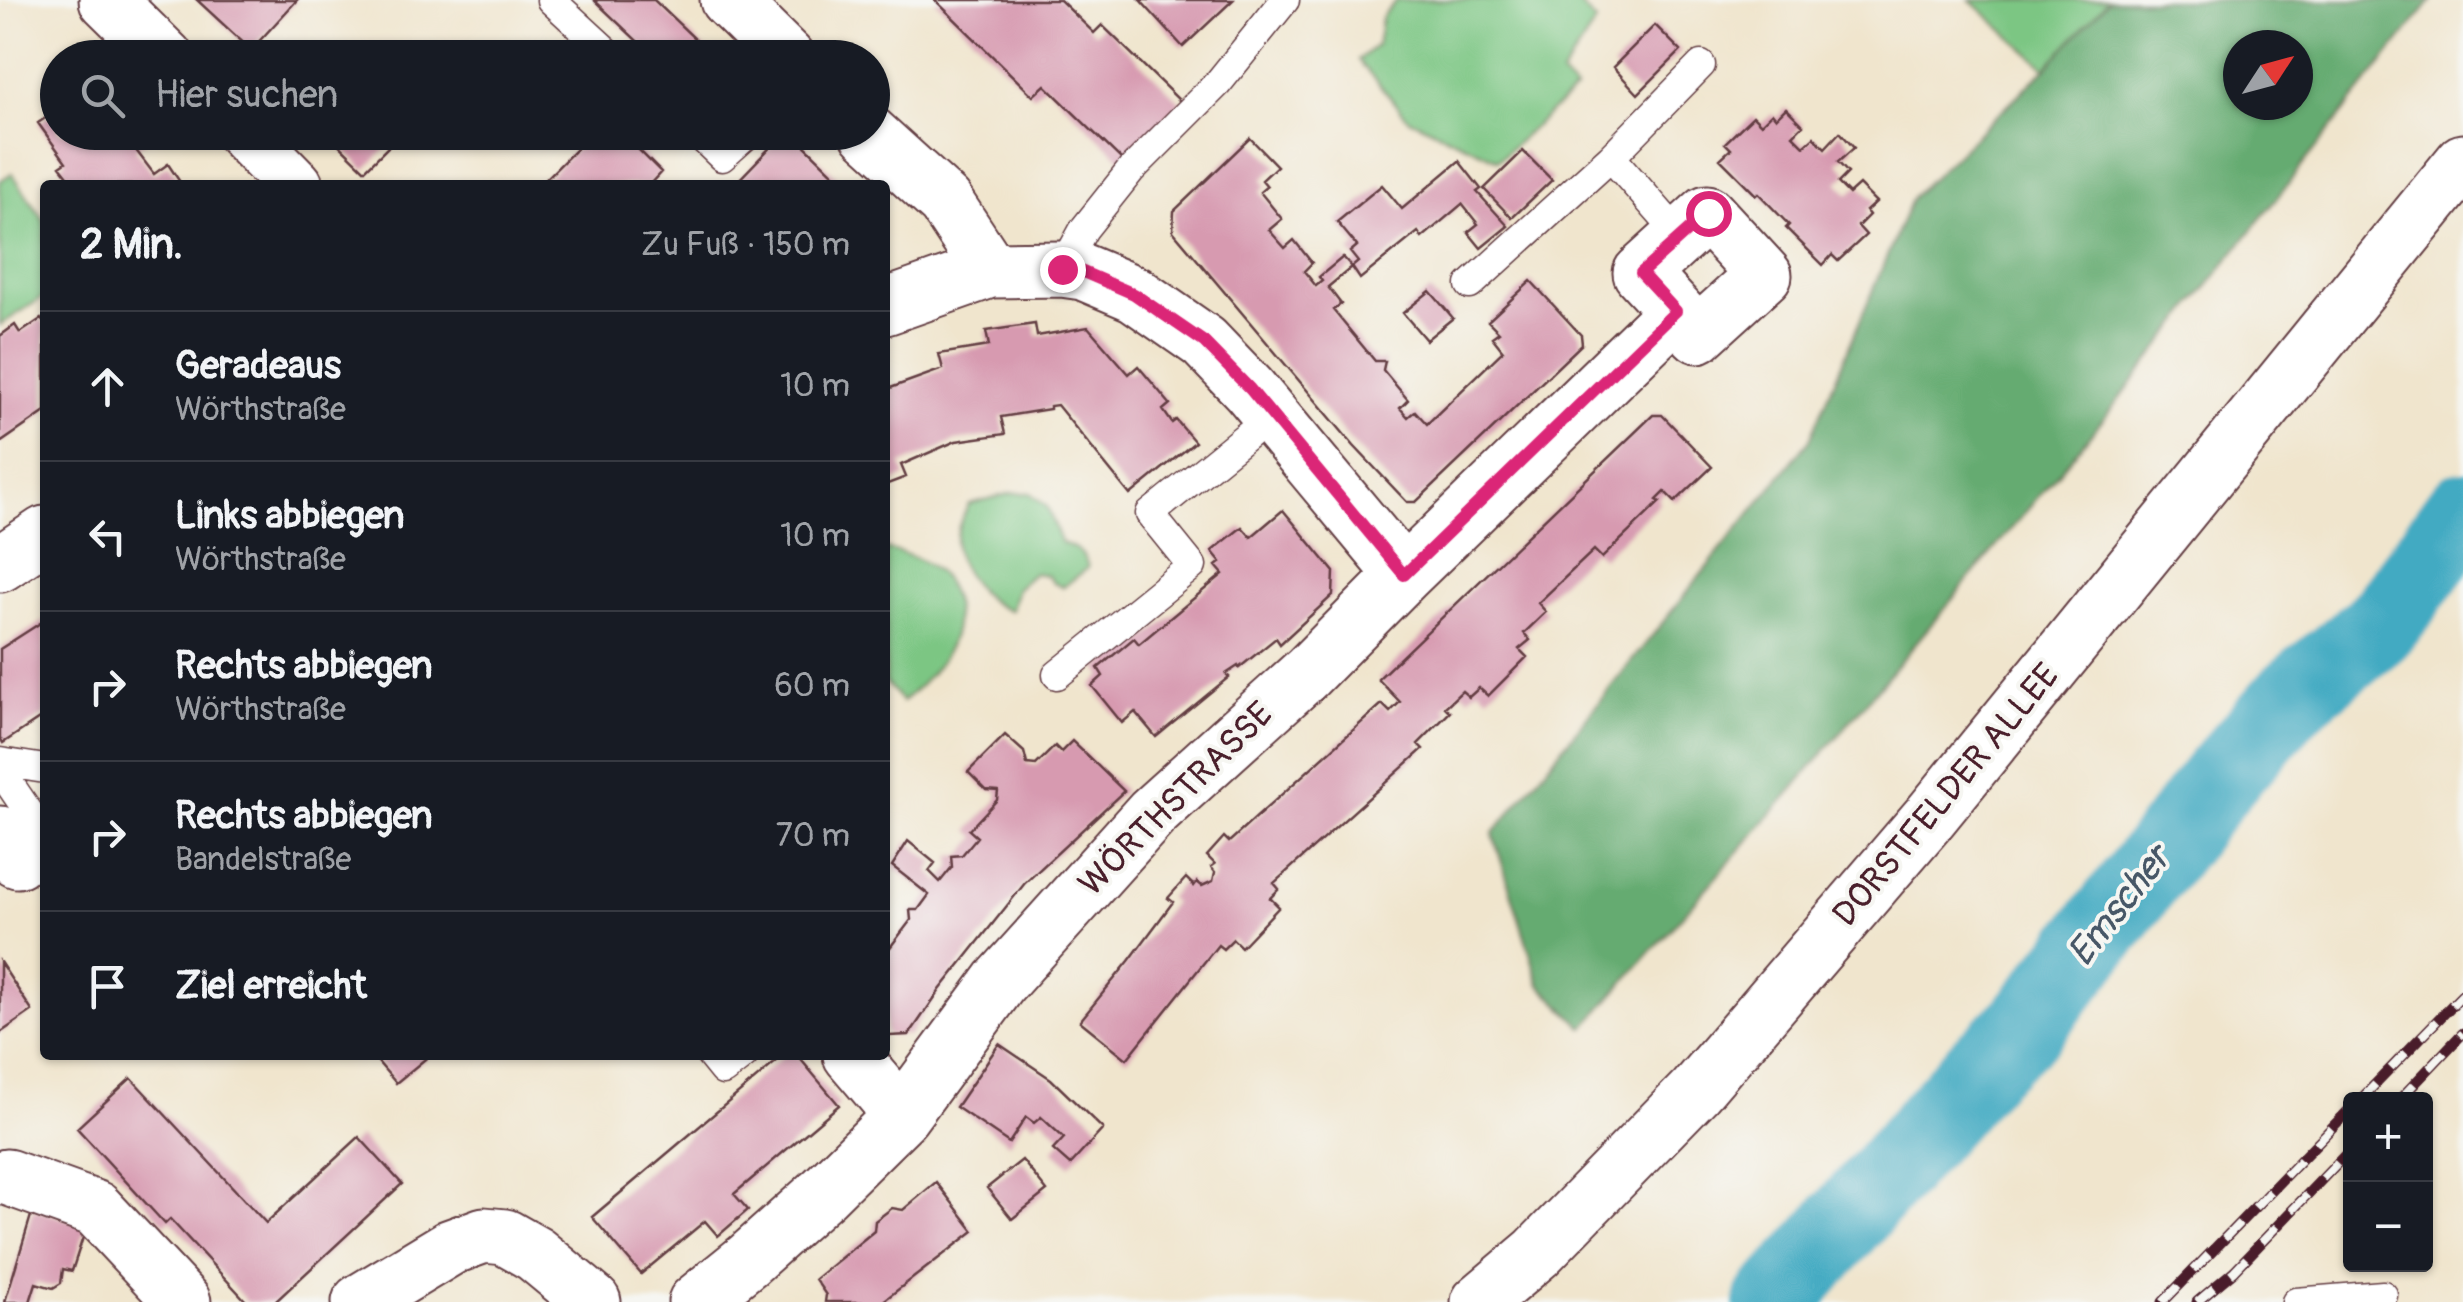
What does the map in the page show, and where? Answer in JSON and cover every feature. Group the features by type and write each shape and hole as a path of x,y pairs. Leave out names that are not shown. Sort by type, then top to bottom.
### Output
{"street":[{"path":"108,0 148,40"},
{"path":"728,0 769,40"},
{"name":"DORSTFELDER ALLEE","path":"2384,261 2463,142"},
{"path":"261,150 290,180"},
{"path":"888,150 945,202 990,270"},
{"name":"DORSTFELDER ALLEE","path":"1478,1302 1537,1254 1695,1091 1929,818 2463,162"},
{"path":"1708,213 1764,275 1698,336 1676,311 1641,273 1708,213"},
{"path":"890,305 990,270 1083,272 1134,294 1204,342 1250,389 1404,575"},
{"name":"WÖRTHSTRASSE","path":"696,1302 824,1192 902,1115 1000,982 1152,813 1307,673 1676,311"},
{"path":"0,564 40,537"},
{"path":"855,1060 902,1115"},
{"path":"7,1177 96,1209 183,1302"},
{"path":"360,1302 452,1246 484,1235 505,1237 525,1248 593,1302"}],"lane":[{"path":"551,0 594,40"},
{"path":"1062,269 1084,229 1130,170 1218,83 1286,0"},
{"path":"1470,284 1611,157 1701,66"},
{"path":"1611,157 1681,236"},
{"path":"1057,675 1192,566 1150,514 1270,416"},
{"path":"21,843 0,766 40,769"},
{"path":"714,1060 723,1072 738,1060"},
{"path":"2296,1302 2383,1295"}],"green space":[{"path":"1397,0 1575,0 1596,22 1561,75 1575,90 1498,160 1409,119 1358,60 1377,45 1382,17"},
{"path":"1970,0 2109,0 2046,68"},
{"path":"2109,0 2432,0 2106,416 1789,794 1584,1028 1540,985 1493,834 1810,439 1912,197 2046,68"},
{"path":"12,173 40,215 40,299 0,325 0,181"},
{"path":"1012,493 1030,493 1047,507 1061,542 1082,554 1088,568 1063,587 1047,575 1034,573 1017,588 1011,610 994,603 976,587 962,568 956,543 969,504"},
{"path":"890,550 916,558 934,569 947,585 955,612 955,627 944,655 902,702 890,688"}],"building":[{"path":"197,0 297,0 260,40 240,40"},
{"path":"594,0 654,0 696,40 636,40"},
{"path":"935,0 1060,0 1094,33 1102,25 1181,102 1123,161 1045,85 1033,96"},
{"path":"1140,0 1233,0 1183,47"},
{"path":"1655,25 1681,51 1638,94 1613,67"},
{"path":"1786,108 1803,125 1793,135 1804,146 1814,137 1825,148 1840,132 1854,148 1838,162 1848,173 1838,183 1849,194 1859,185 1876,202 1858,226 1866,235 1838,261 1832,255 1823,265 1758,193 1720,159 1731,149 1725,143 1753,116 1761,124 1772,113 1776,118"},
{"path":"1250,138 1277,166 1262,180 1267,186 1260,192 1282,219 1269,230 1285,248 1294,240 1312,263 1304,271 1316,286 1322,281 1319,277 1343,257 1352,267 1328,287 1341,304 1333,310 1375,361 1385,361 1383,370 1408,400 1400,408 1408,417 1415,411 1427,424 1503,351 1492,337 1499,332 1488,321 1531,281 1581,335 1582,344 1416,502 1407,502 1354,446 1173,231 1174,211"},
{"path":"57,150 136,150 154,174 168,164 179,180 71,180 60,166 66,162"},
{"path":"344,150 385,150 365,170"},
{"path":"575,150 639,150 661,172 654,180 545,180"},
{"path":"768,150 809,150 837,177 834,180 739,180"},
{"path":"1523,151 1552,180 1512,218 1484,189"},
{"path":"1459,161 1481,189 1477,192 1508,226 1481,248 1468,232 1478,224 1462,204 1422,238 1418,232 1360,279 1352,267 1358,262 1350,252 1357,246 1337,222 1382,185 1402,209"},
{"path":"1430,291 1453,318 1426,340 1403,313"},
{"path":"40,320 40,415 0,443 0,336 15,325 20,333"},
{"path":"1035,324 1037,336 1088,327 1129,374 1138,366 1170,404 1163,410 1172,423 1176,420 1195,442 1130,495 1057,405 1001,417 1005,434 956,441 901,465 906,477 890,483 890,388 943,369 939,354 989,346 986,331"},
{"path":"1653,415 1662,415 1712,467 1675,502 1665,492 1657,500 1660,502 1602,558 1594,550 1538,603 1546,612 1524,633 1530,640 1519,649 1527,657 1488,696 1479,688 1469,697 1462,691 1445,707 1450,712 1418,744 1423,749 1274,883 1279,889 1270,898 1279,907 1241,947 1233,939 1223,949 1218,945 1127,1059 1080,1021 1173,902 1168,898 1186,878 1194,886 1197,882 1202,886 1213,881 1215,872 1211,867 1215,864 1207,856 1224,837 1229,842 1382,704 1390,712 1400,702 1378,679"},
{"path":"1283,510 1334,572 1333,595 1280,644 1276,638 1226,674 1229,677 1156,737 1135,712 1122,723 1092,686 1103,676 1098,668 1134,638 1139,644 1223,574 1216,566 1221,562 1212,551 1242,527 1251,537"},
{"path":"40,623 40,718 3,743 0,738 0,649"},
{"path":"1005,735 1024,752 1027,764 1036,765 1055,746 1061,752 1072,741 1124,791 1025,883 909,1035 890,1036 890,947 911,920 910,910 918,910 929,895 892,866 908,841 935,863 929,871 940,882 952,867 951,856 962,855 977,837 969,830 997,800 998,791 986,790 968,772"},
{"path":"0,962 32,1011 0,1033"},
{"path":"999,1044 1051,1079 1103,1129 1070,1165 1053,1150 1064,1138 1041,1117 1034,1123 1026,1117 1009,1143 956,1107"},
{"path":"376,1060 424,1060 396,1083"},
{"path":"778,1060 801,1060 839,1105 734,1194 748,1210 718,1236 705,1221 641,1274 592,1217"},
{"path":"131,1078 266,1223 359,1137 402,1184 275,1302 247,1302 170,1219 165,1224 77,1128"},
{"path":"1022,1160 1047,1191 1012,1219 987,1188"},
{"path":"936,1182 974,1231 882,1302 825,1302 826,1295 815,1279 874,1231 875,1221 892,1208 903,1210"},
{"path":"33,1209 87,1225 72,1271 63,1269 61,1283 53,1288 36,1283 30,1302 5,1302"}],"waterway":[{"name":"Emscher","path":"1774,1302 1983,1066 2025,1027 2221,777 2293,696 2376,629 2391,612 2463,511"}],"railway":[{"path":"2368,1092 2463,994"},
{"path":"2407,1092 2463,1033"},
{"path":"2163,1302 2343,1116"},
{"path":"2197,1302 2234,1271 2343,1157"}],"route":[{"path":"1062,269 1083,272 1134,294 1204,342 1250,389 1404,575 1676,311 1641,273 1708,213"}]}
